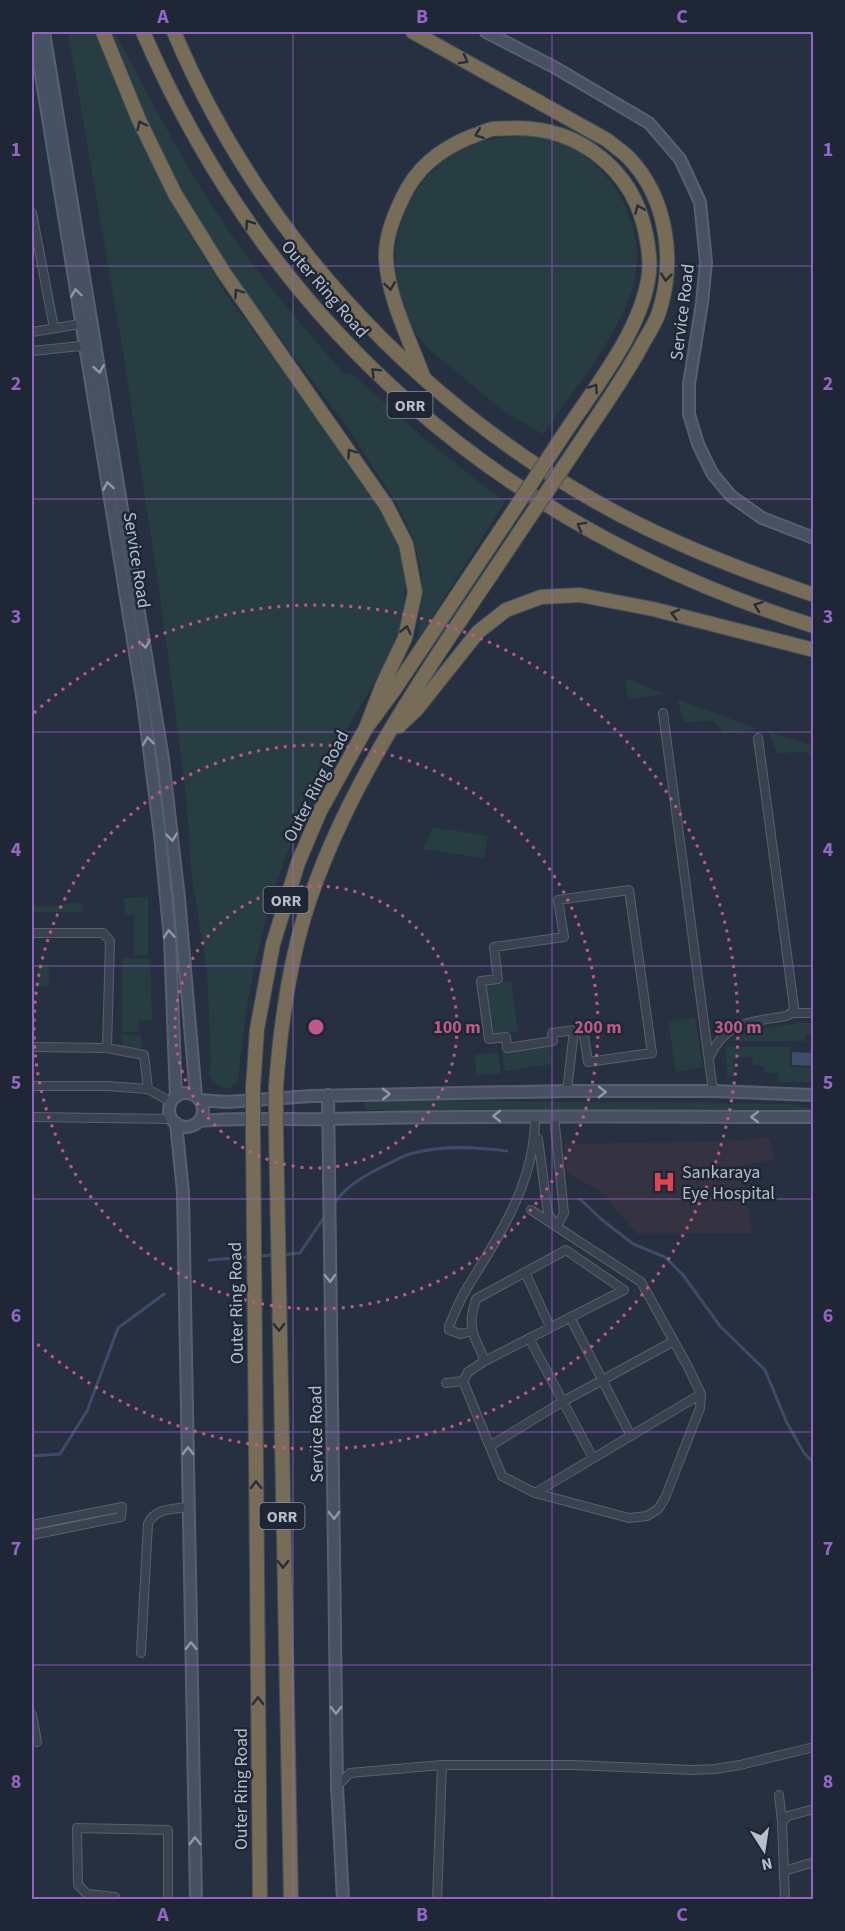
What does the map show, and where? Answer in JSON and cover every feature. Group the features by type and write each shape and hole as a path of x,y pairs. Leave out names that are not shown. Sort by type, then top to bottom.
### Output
{"highway":[{"path":"103,32 139,120 175,194 224,273 386,505 406,544 415,592 405,638 383,684 366,728"},
{"name":"Outer Ring Road","path":"143,32 191,131 247,222 318,313 355,353 402,397 482,463 579,525 689,580 813,626"},
{"name":"Outer Ring Road","path":"174,32 220,125 271,206 304,251 346,301 382,340 423,378 498,439 593,500 661,536 700,553 813,595"},
{"path":"389,735 406,705 636,356 657,316 667,280 667,247 661,214 648,184 629,159 607,140 413,32"},
{"path":"366,728 394,690 621,347 640,310 649,278 649,249 644,219 632,193 616,171 596,153 565,135 532,128 493,129 454,144 423,165 406,191 390,223 386,258 392,296 423,378"},
{"path":"389,735 416,710 478,632 506,610 541,597 580,595 653,609 813,650"},
{"name":"Outer Ring Road","path":"260,1899 253,1249 253,1088 257,1029 273,944 289,889 320,810 366,728"},
{"name":"ORR","path":"291,1899 277,1249 276,1088 291,978 304,918 343,819 367,771 389,735"}],"main road":[{"name":"Service Road","path":"34,32 66,196"},
{"name":"Service Road","path":"44,32 85,323 136,586 163,759 198,1098"},
{"name":"Service Road","path":"486,32 554,67 649,123 680,159 700,201 706,262 689,384 688,414 698,444 712,473 731,496 762,518 813,538"},
{"name":"Service Road","path":"89,345 143,702 170,939 174,1099 169,1111 174,1121 183,1192 195,1899"},
{"path":"174,1099 186,1093 198,1098 226,1102 328,1095 567,1091 713,1091 813,1095"},
{"name":"Service Road","path":"328,1095 337,1786 343,1899"},
{"path":"198,1098 203,1110 199,1121"},
{"path":"174,1121 186,1127 199,1121 226,1119 437,1116 813,1117"}],"street":[{"path":"32,213 54,328"},
{"path":"32,332 85,323"},
{"path":"32,351 89,345"},
{"path":"663,713 713,1091"},
{"path":"758,738 794,999 792,1013"},
{"path":"629,890 652,1053 588,1062 583,1029 574,1030 552,1033 553,1041 507,1048 506,1037 489,1039 481,981 498,979 494,947 564,938 558,900 629,890"},
{"path":"32,933 103,933 110,940 107,1048"},
{"path":"709,1057 717,1041 734,1027 792,1013 813,1013"},
{"path":"567,1091 574,1030"},
{"path":"32,1047 107,1048 144,1055 148,1089"},
{"path":"32,1086 107,1086 148,1089 174,1099"},
{"path":"537,1116 538,1144 548,1214 557,1226"},
{"path":"472,1331 461,1334 449,1330 449,1326 466,1289 494,1243 522,1188 531,1160 537,1116"},
{"path":"554,1116 564,1213 557,1226"},
{"path":"32,1117 174,1121"},
{"path":"547,1207 563,1205"},
{"path":"463,1381 502,1476 535,1493 629,1518 646,1516 658,1509 665,1498 700,1408 700,1394 641,1282 531,1210"},
{"path":"483,1362 484,1355 472,1331 470,1321 476,1299 566,1250 624,1290"},
{"path":"525,1272 550,1328"},
{"path":"463,1381 468,1372 483,1362 641,1282"},
{"path":"570,1317 631,1436"},
{"path":"529,1338 593,1458"},
{"path":"490,1446 562,1402 674,1341"},
{"path":"446,1383 463,1381"},
{"path":"535,1493 700,1394"},
{"path":"32,1526 122,1507 121,1517 32,1535"},
{"path":"141,1653 148,1524 152,1515 161,1511 189,1507"},
{"path":"32,1715 37,1742"},
{"path":"337,1786 350,1773 442,1764 715,1769 813,1747"},
{"path":"437,1899 442,1764"},
{"path":"779,1795 785,1899"},
{"path":"782,1822 788,1816 813,1809"},
{"path":"116,1899 115,1897 87,1894 78,1885 77,1828 168,1830 168,1899"},
{"path":"784,1871 813,1862"}],"shaded area":[{"name":"Sankaraya Eye Hospital","path":"769,1137 775,1159 742,1166 752,1233 637,1234 600,1191 567,1173 564,1144 726,1141"}],"green space":[{"path":"68,32 96,32 117,89 168,197 226,294 349,461 383,514 399,548 405,578 404,611 395,645 326,767 287,852 272,896 255,963 245,1017 238,1081 229,1089 218,1086 209,1075 211,1061 207,973 191,869 187,804 162,609 123,352"},
{"path":"112,32 115,32 178,150 220,218 264,279 296,318 345,375 351,373 428,442 505,502 418,639 422,575 414,540 401,511 352,434 233,275 188,202 149,124"},
{"path":"532,135 563,142 585,156 604,174 626,207 634,230 637,255 635,278 621,318 583,379 543,434 500,408 439,358 416,335 402,305 396,281 395,256 399,231 407,207 420,186 436,167 457,152 484,141"},
{"path":"628,679 664,694 632,699 628,696 625,681"},
{"path":"677,699 758,729 724,733 713,721 684,722"},
{"path":"769,732 813,746 813,760 806,752 777,753"},
{"path":"433,827 488,836 484,858 423,849"},
{"path":"148,897 148,955 134,955 134,915 125,915 124,898"},
{"path":"81,902 83,912 32,912 32,906 51,907"},
{"path":"122,958 150,958 152,1020 138,1021 139,1032 122,1032"},
{"path":"38,964 49,964 49,987 38,987"},
{"path":"511,981 518,1032 492,1035 485,984"},
{"path":"695,1017 703,1067 676,1072 668,1022"},
{"path":"813,1023 813,1034 805,1034 805,1041 731,1041 754,1030"},
{"path":"121,1035 141,1035 142,1048 125,1047"},
{"path":"549,1045 552,1064 505,1071 502,1052"},
{"path":"726,1047 790,1047 790,1067 813,1068 813,1082 778,1082 778,1073 765,1073 764,1066 753,1065 752,1057 738,1057 733,1061 734,1077 727,1077"},
{"path":"498,1052 501,1073 477,1076 474,1055"},
{"path":"366,1100 790,1104 813,1109 814,1112 626,1113 366,1110 364,1107"}],"water":[{"path":"792,1052 813,1053 813,1066 792,1065"}],"waterway":[{"path":"332,1206 343,1193 362,1178 410,1154 448,1148 507,1151"},
{"path":"580,1199 633,1244 665,1257 683,1275 720,1326 765,1370 787,1423 804,1453 814,1463"},
{"path":"282,1255 300,1253 325,1216"},
{"path":"259,1256 273,1255"},
{"path":"209,1260 249,1257"},
{"path":"32,1456 60,1454 87,1411 118,1328 164,1294"}],"place":[{"name":"Sankaraya Eye Hospital","path":"664,1182"}]}
